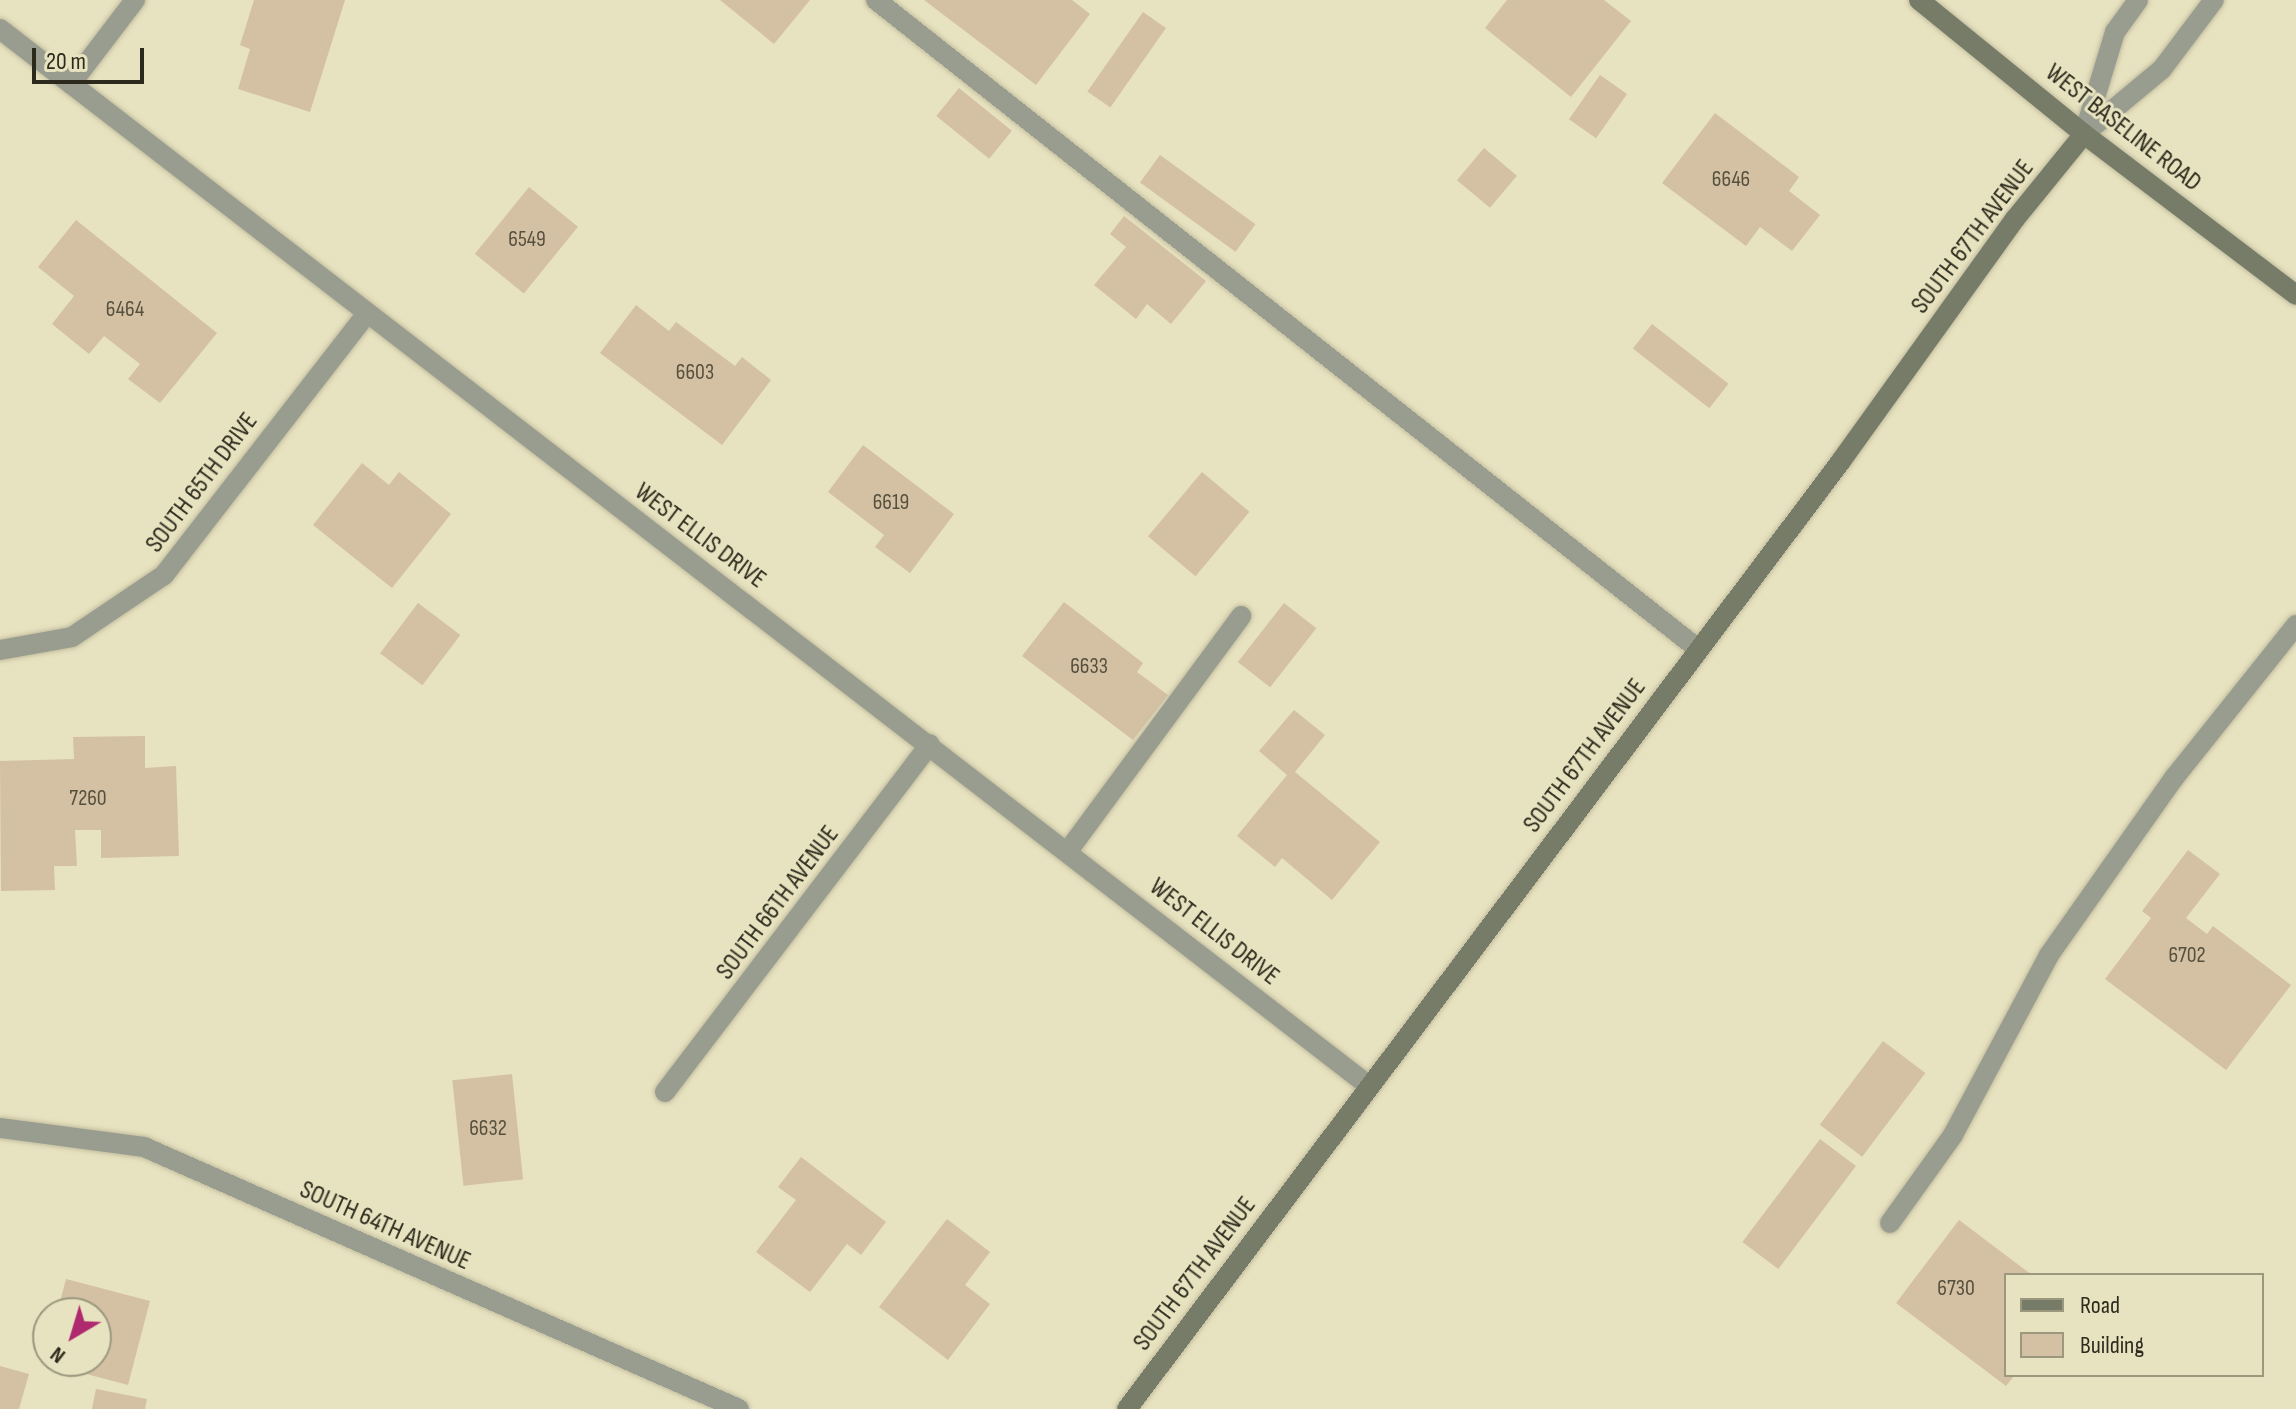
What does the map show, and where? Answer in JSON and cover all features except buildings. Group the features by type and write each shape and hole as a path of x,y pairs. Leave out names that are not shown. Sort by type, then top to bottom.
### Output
{"main road":[{"name":"WEST BASELINE ROAD","path":"1919,0 2084,134 2296,295"},
{"name":"SOUTH 67TH AVENUE","path":"1127,1409 1698,649 2015,219 2084,134"}],"street":[{"path":"71,84 135,0"},
{"path":"876,0 1698,649"},
{"path":"2084,134 2115,32 2138,0"},
{"path":"2084,134 2162,69 2214,0"},
{"name":"WEST ELLIS DRIVE","path":"0,29 366,315 930,744 1368,1085"},
{"name":"SOUTH 65TH DRIVE","path":"0,650 72,637 164,575 366,315"},
{"path":"1068,851 1241,616"},
{"path":"1890,1223 1953,1135 2049,955 2174,778 2296,625"},
{"name":"SOUTH 66TH AVENUE","path":"665,1092 930,744"},
{"name":"SOUTH 64TH AVENUE","path":"0,1128 144,1147 739,1409"}]}
